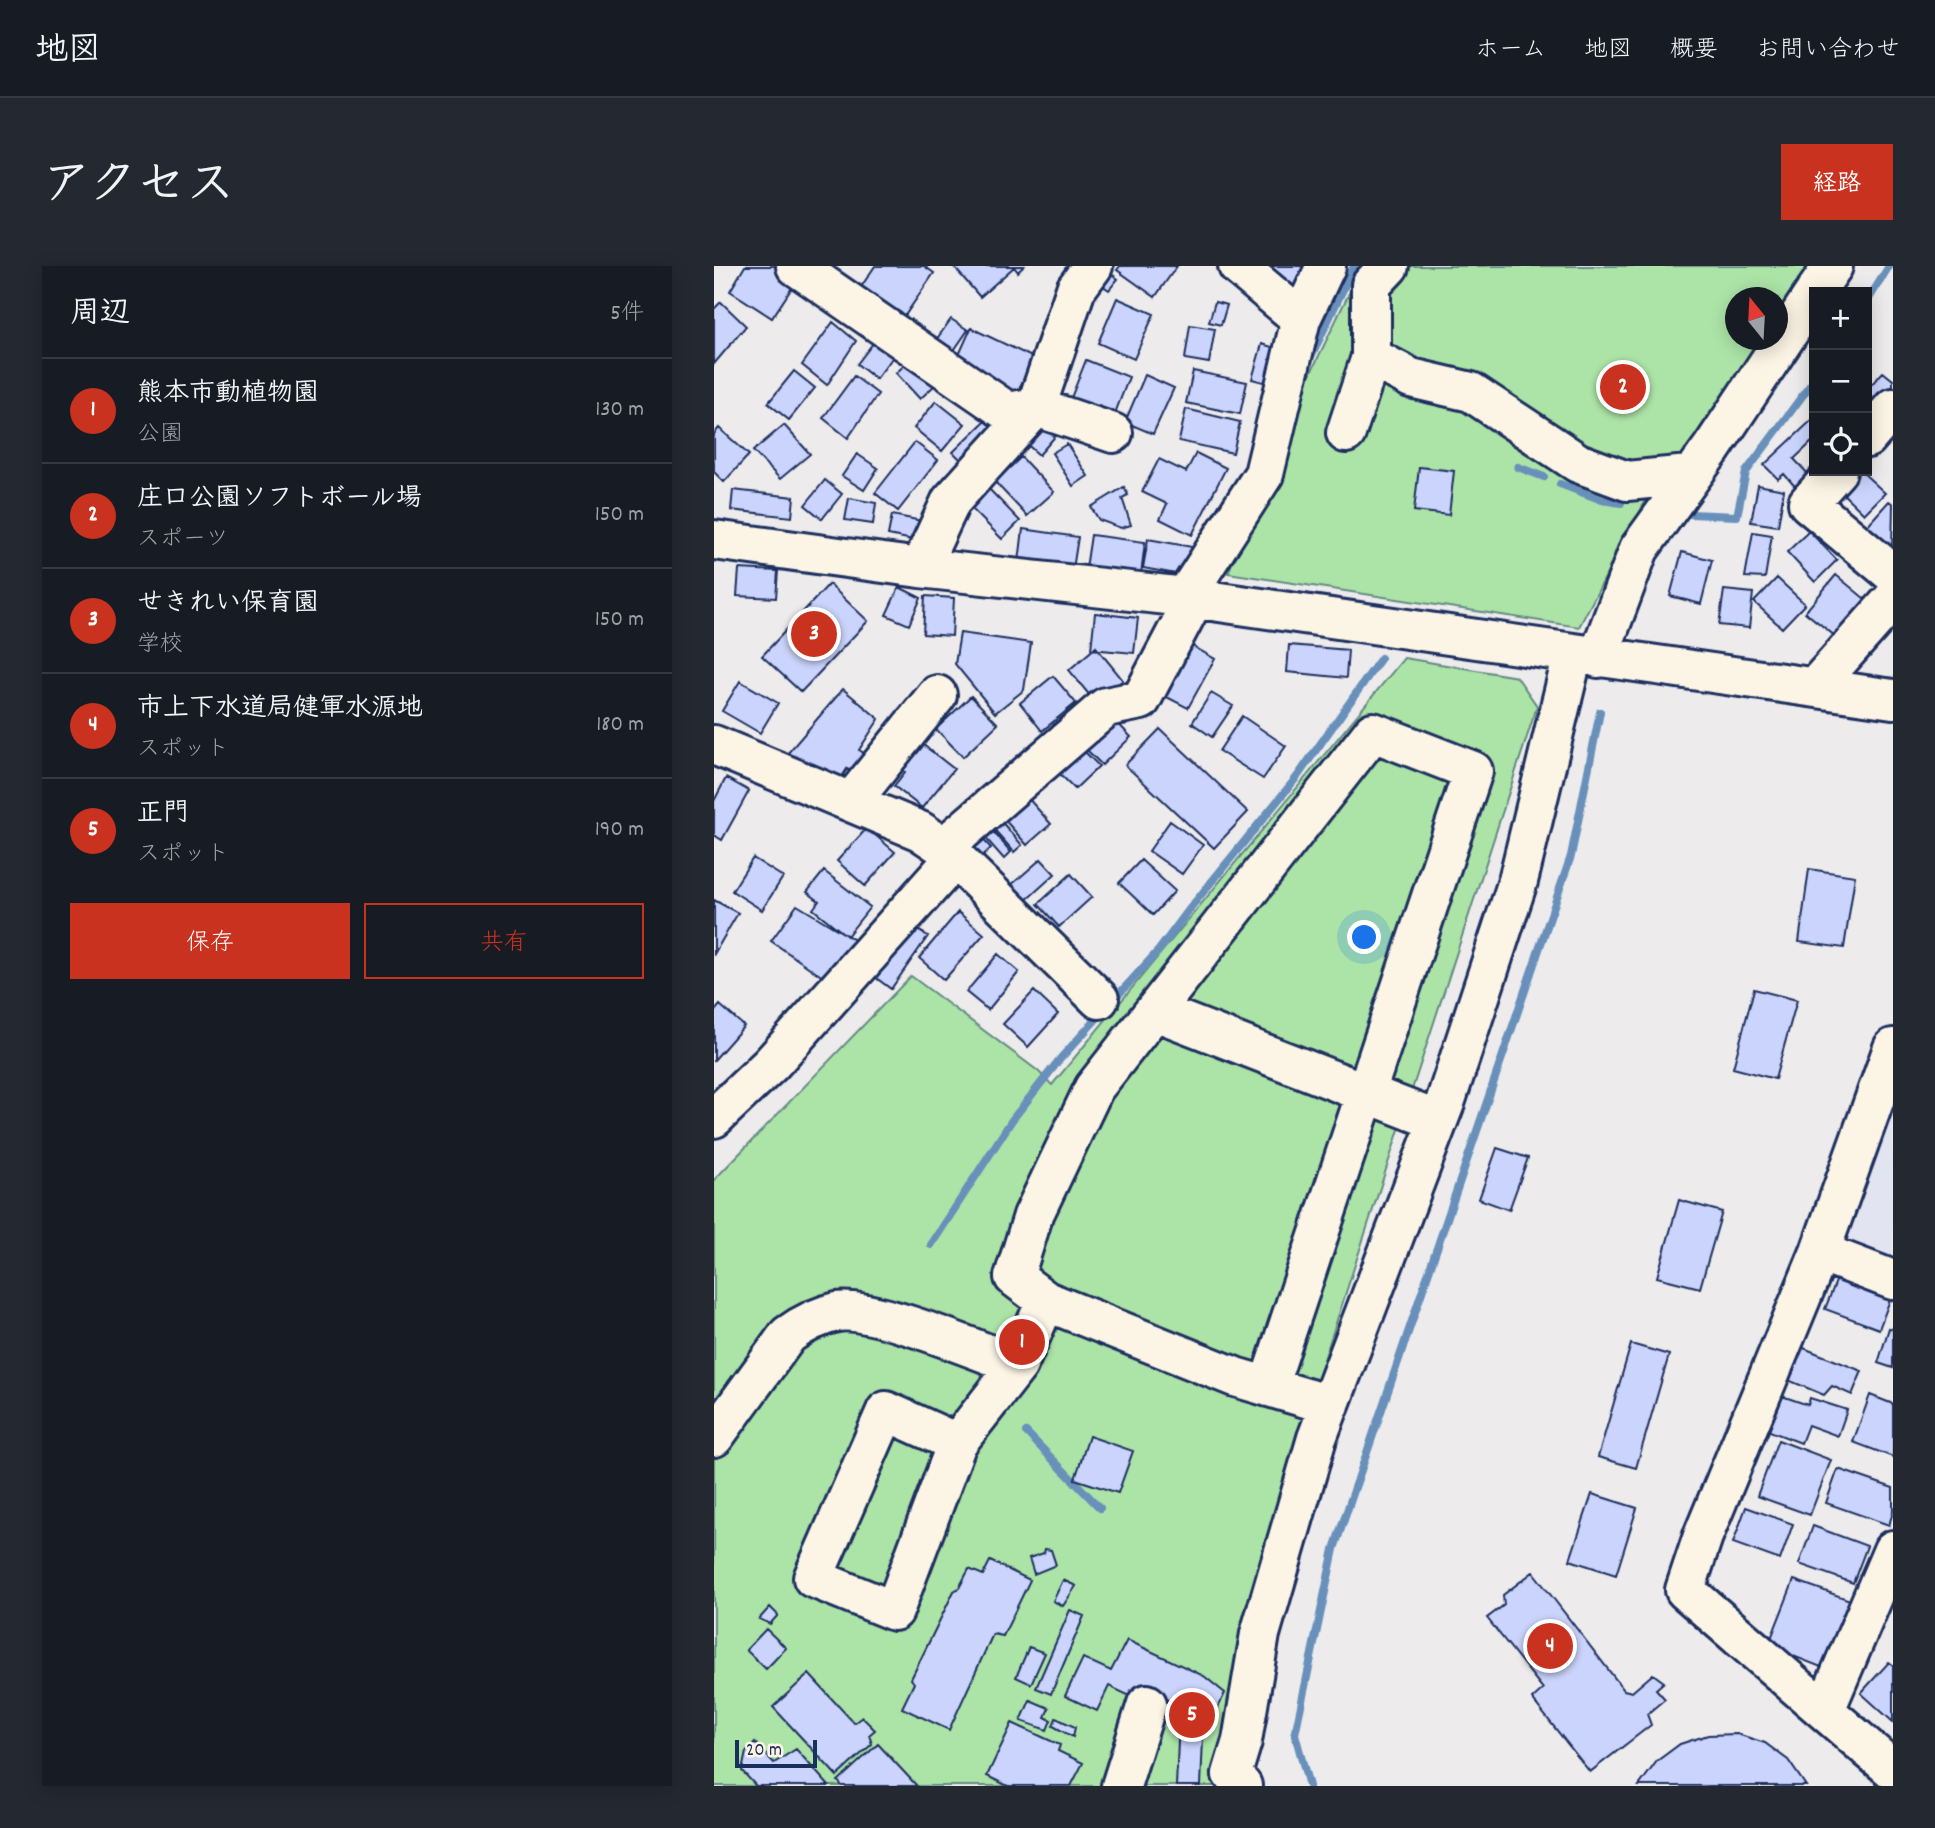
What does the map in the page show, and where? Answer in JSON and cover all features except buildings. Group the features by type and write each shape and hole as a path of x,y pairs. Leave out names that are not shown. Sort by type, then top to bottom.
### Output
{"street":[{"path":"796,266 1008,412 1036,407 1113,433"},
{"path":"919,568 951,501 1036,407 1076,289 1093,266"},
{"path":"1238,266 1301,319"},
{"path":"714,1118 771,1064 950,853 1106,707 1141,700 1189,598 1264,474 1301,319 1326,266"},
{"path":"1346,433 1371,357 1371,285 1389,266"},
{"path":"1819,287 1833,266"},
{"path":"1242,1786 1232,1774 1247,1715 1260,1634 1329,1405 1438,1122 1518,881 1586,656 1639,549 1689,475 1712,448 1809,302"},
{"path":"1371,357 1410,378 1471,393 1578,463 1627,481 1689,475"},
{"path":"1872,432 1893,408"},
{"path":"1832,476 1808,503 1893,574"},
{"path":"714,540 919,568 1189,598 1893,699"},
{"path":"1815,687 1893,599"},
{"path":"851,802 937,695"},
{"path":"1268,1387 1473,771 1373,732 1094,1088 1033,1216 1014,1277 1046,1301 1235,1377 1268,1387 1329,1405"},
{"path":"714,745 920,831 950,853 1099,999"},
{"path":"1155,1011 1438,1122"},
{"path":"1893,1048 1820,1252 1703,1536 1685,1590 1893,1770"},
{"path":"1820,1252 1893,1280"},
{"path":"957,1443 886,1411 813,1578 894,1611 957,1443 1018,1365 1046,1301"},
{"path":"714,1437 788,1335 803,1324 839,1312 866,1312 1018,1365"},
{"path":"1825,1710 1893,1550"},
{"path":"1121,1786 1147,1704"}],"shaded area":[{"path":"1893,1112 1893,1260 1843,1242"}],"green space":[{"path":"1362,266 1823,266 1788,322 1788,287 1725,287 1725,350 1770,350 1709,446 1665,464 1579,627 1228,573 1304,387"},
{"path":"1404,658 1517,677 1537,706 1277,1504 1217,1768 1220,1786 714,1786 714,1180 911,976 1038,1071 1052,1085"}],"waterway":[{"path":"1309,361 1354,266"},
{"path":"1872,294 1889,266"},
{"path":"1690,514 1737,516 1746,472 1809,387"},
{"path":"1518,467 1544,477"},
{"path":"1560,484 1602,500 1621,503"},
{"path":"931,1245 1012,1120 1060,1059 1159,950 1297,777 1381,658"},
{"path":"1309,1786 1295,1734 1334,1549 1571,856 1600,712"},
{"path":"1026,1432 1100,1508"}],"place":[{"name":"庄口公園ソフトボール場","path":"1623,387"},
{"name":"せきれい保育園","path":"814,634"},
{"name":"熊本市動植物園","path":"1022,1342"},
{"name":"市上下水道局健軍水源地","path":"1550,1646"},
{"name":"正門","path":"1192,1715"}]}
